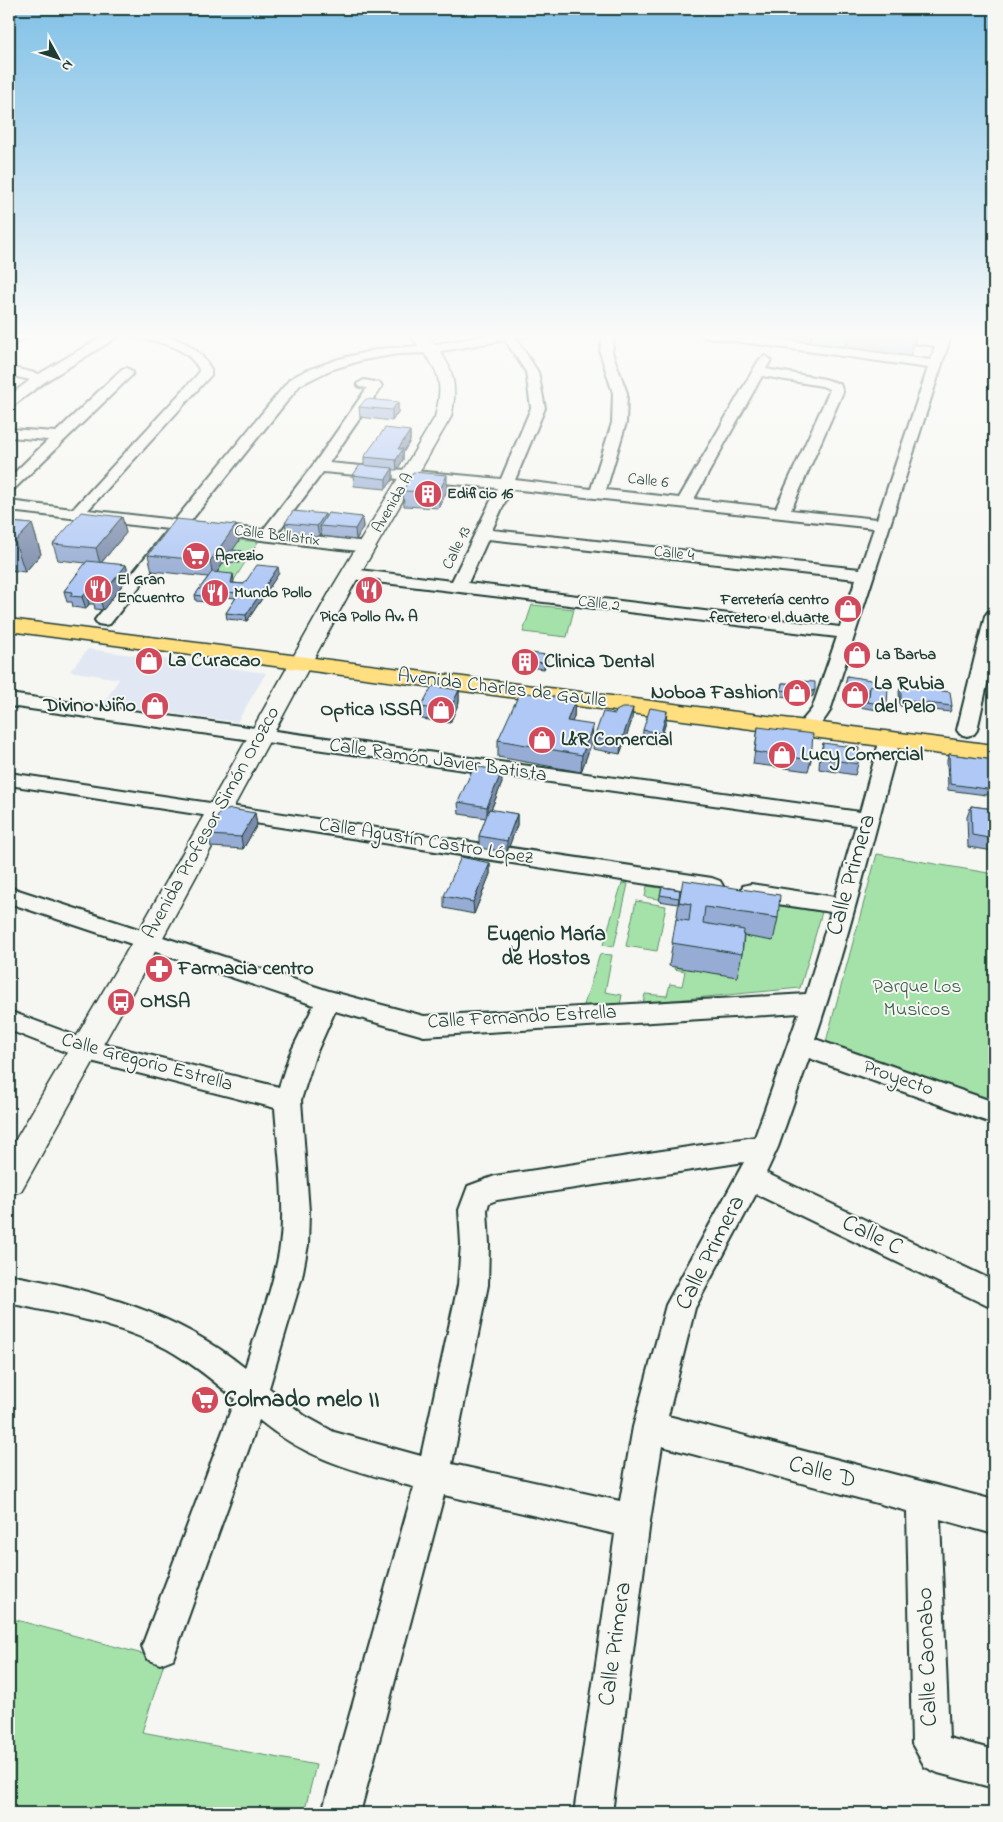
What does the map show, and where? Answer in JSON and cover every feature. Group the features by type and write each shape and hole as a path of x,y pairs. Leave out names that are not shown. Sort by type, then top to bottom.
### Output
{"main road":[{"name":"Avenida A","path":"305,654 443,418"},
{"name":"Avenida Charles de Gaulle","path":"9,608 104,620 305,654"},
{"name":"Avenida Charles de Gaulle","path":"9,625 305,654 813,720 994,733"},
{"name":"Avenida Profesor Simón Orozco","path":"9,1181 146,941 305,654"},
{"name":"Avenida Charles de Gaulle","path":"813,720 890,739 994,753"}],"street":[{"path":"9,486 80,418"},
{"path":"77,514 165,418"},
{"path":"104,620 178,525 266,418"},
{"path":"268,535 353,418"},
{"name":"Calle 13","path":"458,587 506,484 534,418"},
{"path":"597,494 619,418"},
{"path":"684,503 733,418"},
{"path":"782,512 824,418"},
{"path":"813,720 847,633 918,418"},
{"path":"9,432 60,437"},
{"name":"Calle 6","path":"319,466 782,512 882,524"},
{"name":"Calle Bellatrix","path":"9,506 367,547"},
{"name":"Calle 4","path":"483,534 865,575"},
{"name":"Calle 2","path":"351,574 847,633"},
{"path":"967,730 994,616"},
{"name":"Calle Ramón Javier Batista","path":"9,700 868,820"},
{"name":"Calle Primera","path":"593,1813 632,1521 649,1427 681,1306 765,1147 815,1003 890,739"},
{"name":"Calle Agustín Castro López","path":"9,779 844,906"},
{"name":"Calle Fernando Estrella","path":"9,895 328,1000 424,1026 815,1003"},
{"path":"160,1646 252,1395 288,1278 294,1244 295,1212 288,1100 302,1056 328,1000"},
{"name":"Calle Gregorio Estrella","path":"9,1020 83,1049 288,1100"},
{"name":"Proyecto","path":"802,1045 994,1113"},
{"path":"341,1813 433,1477 473,1285 476,1244 472,1210 478,1195 495,1188 765,1147"},
{"name":"Calle C","path":"750,1178 994,1295"},
{"path":"9,1289 102,1310 148,1324 172,1335 202,1354 302,1433 330,1446 433,1477 632,1521"},
{"name":"Calle D","path":"649,1427 994,1518"},
{"name":"Calle Caonabo","path":"922,1500 931,1744 938,1754 994,1769"}],"shaded area":[{"path":"88,649 266,673 237,722 103,704 119,679 70,671"}],"green space":[{"path":"239,540 258,542 234,580 213,578"},
{"path":"532,605 574,609 567,637 523,632"},
{"name":"Parque Los Musicos","path":"877,854 994,874 994,1107 824,1049"},
{"path":"622,883 628,884 614,947 603,945"},
{"path":"647,886 822,912 800,988 643,1003 645,994 667,996 670,984 682,986 685,971 674,969 684,903 645,897"},
{"path":"636,901 666,906 657,951 626,946"},
{"path":"600,954 612,955 605,992 622,995 620,1005 583,1008"},
{"path":"9,1618 165,1660 142,1732 316,1765 304,1813 9,1813"}],"building":[{"path":"385,428 410,431 398,449 403,449 396,460 364,457"},
{"path":"360,465 393,468 386,479 353,475"},
{"path":"413,472 447,475 439,492 403,491"},
{"path":"293,511 325,514 317,526 285,523"},
{"path":"81,512 122,517 96,548 53,544"},
{"path":"328,513 362,517 355,529 320,526"},
{"path":"176,519 236,525 210,561 148,555"},
{"path":"9,522 32,524 15,542 9,541"},
{"path":"230,550 242,551 238,558 226,556"},
{"path":"87,561 126,565 100,598 92,598 95,594 86,593 82,597 70,596 73,592 64,591"},
{"path":"257,565 278,567 246,615 226,613 239,593 224,592 216,598 195,595 212,572 233,574 231,583 244,584"},
{"path":"367,578 380,580 371,592 358,589"},
{"path":"522,652 547,655 544,663 520,660"},
{"path":"847,676 871,680 869,696 855,695 845,688"},
{"path":"801,681 815,682 815,690 806,693 781,690 782,683 801,684"},
{"path":"870,685 888,688 887,705 867,702"},
{"path":"432,686 459,690 449,711 421,707"},
{"path":"901,686 950,692 952,706 901,700"},
{"path":"520,692 575,700 567,721 593,725 582,755 498,740"},
{"path":"622,708 633,708 621,742 594,738 603,712 615,714 616,711"},
{"path":"650,708 667,711 661,733 643,730"},
{"path":"758,727 813,734 811,760 755,752"},
{"path":"823,743 859,748 858,764 822,758"},
{"path":"949,754 994,760 994,790 950,784"},
{"path":"474,766 502,771 487,807 458,802"},
{"path":"971,806 994,809 994,839 972,835"},
{"path":"231,809 255,813 241,837 209,835 220,812"},
{"path":"489,809 517,814 507,841 479,836"},
{"path":"461,857 490,863 473,902 444,896"},
{"path":"683,880 780,895 778,918 705,907 703,923 744,930 742,954 672,943 676,919 689,921 691,904 679,902"},
{"path":"662,887 680,890 679,898 660,895"}],"place":[{"name":"Edificio 16","path":"428,494"},
{"name":"Aprezio","path":"196,556"},
{"name":"El Gran Encuentro","path":"98,589"},
{"name":"Pica Pollo Av. A","path":"369,590"},
{"name":"Mundo Pollo","path":"215,593"},
{"name":"Ferretería centro ferretero el duarte","path":"848,609"},
{"name":"La Barba","path":"857,655"},
{"name":"La Curacao","path":"149,661"},
{"name":"Clinica Dental","path":"525,662"},
{"name":"Noboa Fashion","path":"797,693"},
{"name":"La Rubia del Pelo","path":"855,695"},
{"name":"Divino Niño","path":"155,706"},
{"name":"Optica ISSA","path":"441,710"},
{"name":"L&R Comercial","path":"542,740"},
{"name":"Lucy Comercial","path":"782,755"},
{"name":"Farmacia centro","path":"159,969"},
{"name":"OMSA","path":"121,1002"},
{"name":"Colmado melo II","path":"205,1400"}],"district":[{"name":"Eugenio María de Hostos","path":"546,947"}]}
